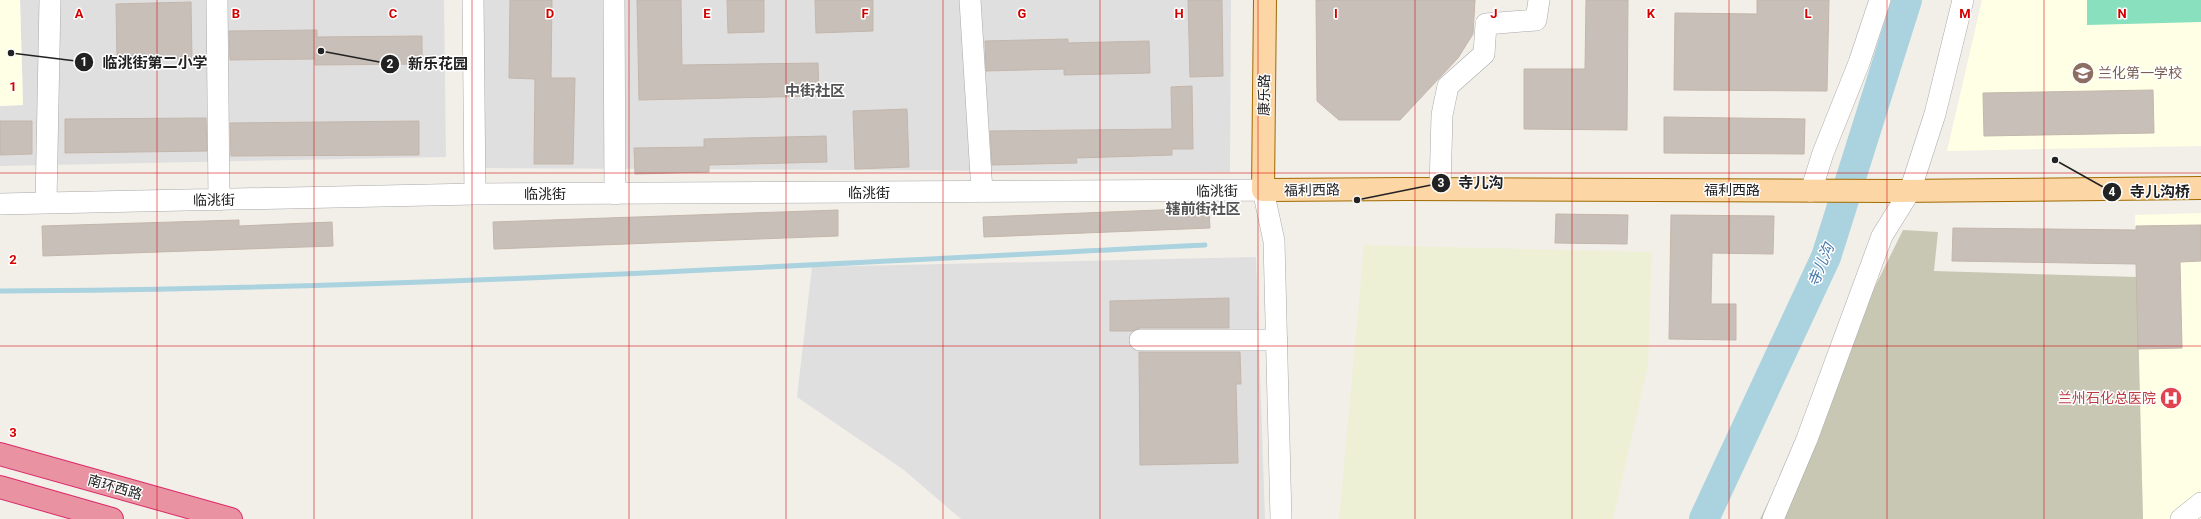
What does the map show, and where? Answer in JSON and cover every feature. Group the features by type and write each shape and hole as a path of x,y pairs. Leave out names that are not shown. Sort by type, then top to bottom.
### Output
{"highway":[{"name":"南环西路","path":"0,454 226,518"},
{"path":"0,487 112,519"}],"main road":[{"name":"康乐路","path":"1263,190 1265,0"},
{"name":"福利西路","path":"1263,190 1440,189 1903,191 2201,188"}],"street":[{"path":"46,203 50,0"},
{"path":"217,0 219,200"},
{"path":"473,0 475,194"},
{"path":"614,0 615,194"},
{"path":"970,0 982,192"},
{"path":"1440,189 1442,115 1448,86 1484,54 1486,24 1536,20 1539,0"},
{"path":"1816,191 1823,153 1859,63 1880,0"},
{"path":"1773,519 1807,440 1882,236 1903,191 1935,114 1950,59 1963,0"},
{"path":"1263,190 1274,241 1281,519"},
{"name":"临洮街","path":"0,204 475,194 1263,190"},
{"path":"1140,340 1277,340"},
{"path":"2181,519 2201,503"}],"shaded area":[{"path":"0,0 20,0 23,105 0,106"},
{"path":"20,0 444,0 446,157 0,166 0,106 23,105"},
{"path":"477,0 1231,0 1230,172 476,168"},
{"name":"兰化第一学校","path":"1982,0 2201,0 2201,146 1947,151"},
{"name":"兰州石化总医院","path":"2201,213 2201,519 2143,519 2135,215"},
{"path":"1903,230 1938,232 1934,271 2137,277 2143,519 1760,519"},
{"path":"1364,245 1652,252 1648,366 1613,519 1339,519"},
{"path":"1256,257 1265,519 961,519 904,470 797,397 812,267"}],"green space":[{"path":"2087,0 2201,0 2201,22 2087,25"}],"building":[{"path":"510,0 552,0 551,78 575,78 573,164 534,164 535,79 509,78"},
{"path":"637,0 681,0 682,65 818,63 819,96 639,100"},
{"path":"727,0 764,0 764,32 728,33"},
{"path":"815,0 873,0 873,31 816,33"},
{"path":"1188,0 1222,0 1223,76 1190,77"},
{"path":"1316,0 1475,0 1473,34 1458,58 1400,120 1339,120 1317,101"},
{"path":"1586,0 1628,0 1627,130 1524,129 1524,69 1585,69"},
{"path":"1757,0 1829,0 1827,91 1674,90 1675,13 1757,14"},
{"path":"191,2 192,59 117,60 116,4"},
{"path":"317,30 317,37 422,36 422,64 315,65 315,59 230,60 229,31"},
{"path":"1068,39 1068,43 1149,41 1150,73 1064,75 1064,69 986,71 985,41"},
{"path":"1192,86 1193,149 1172,149 1172,155 1076,158 1077,163 992,165 990,131 1172,129 1171,87"},
{"path":"2153,90 2154,133 1984,136 1983,93"},
{"path":"907,109 909,167 855,169 853,111"},
{"path":"1664,117 1805,119 1804,154 1664,153"},
{"path":"206,118 207,151 65,153 65,119"},
{"path":"0,121 32,121 32,154 0,155"},
{"path":"419,121 419,155 231,156 230,123"},
{"path":"826,136 827,162 709,165 709,172 635,174 634,148 704,147 704,139"},
{"path":"1209,208 1210,228 984,237 983,217"},
{"path":"838,210 838,236 494,249 493,222"},
{"path":"1556,214 1628,215 1627,244 1555,243"},
{"path":"1671,215 1774,216 1773,254 1712,253 1711,304 1736,304 1736,340 1669,339"},
{"path":"239,220 239,226 332,222 333,246 43,256 42,226"},
{"path":"2201,225 2201,261 2180,262 2182,348 2138,349 2136,264 1952,261 1953,228 2136,230 2136,226"},
{"path":"1229,298 1229,328 1140,328 1133,331 1110,331 1110,301"},
{"path":"1139,352 1240,352 1241,384 1236,384 1238,463 1140,465"}],"waterway":[{"name":"寺儿沟","path":"1704,519 1826,257 1907,0"},
{"path":"0,291 301,286 452,281 753,268 1205,245"}],"place":[{"name":"新乐花园","path":"321,51"},
{"name":"临洮街第二小学","path":"11,53"},
{"name":"兰化第一学校","path":"2083,73"},
{"name":"寺儿沟桥","path":"2055,160"},
{"name":"寺儿沟","path":"1357,200"},
{"name":"兰州石化总医院","path":"2171,398"}],"district":[{"name":"中街社区","path":"815,91"},
{"name":"辖前街社区","path":"1203,209"}]}
